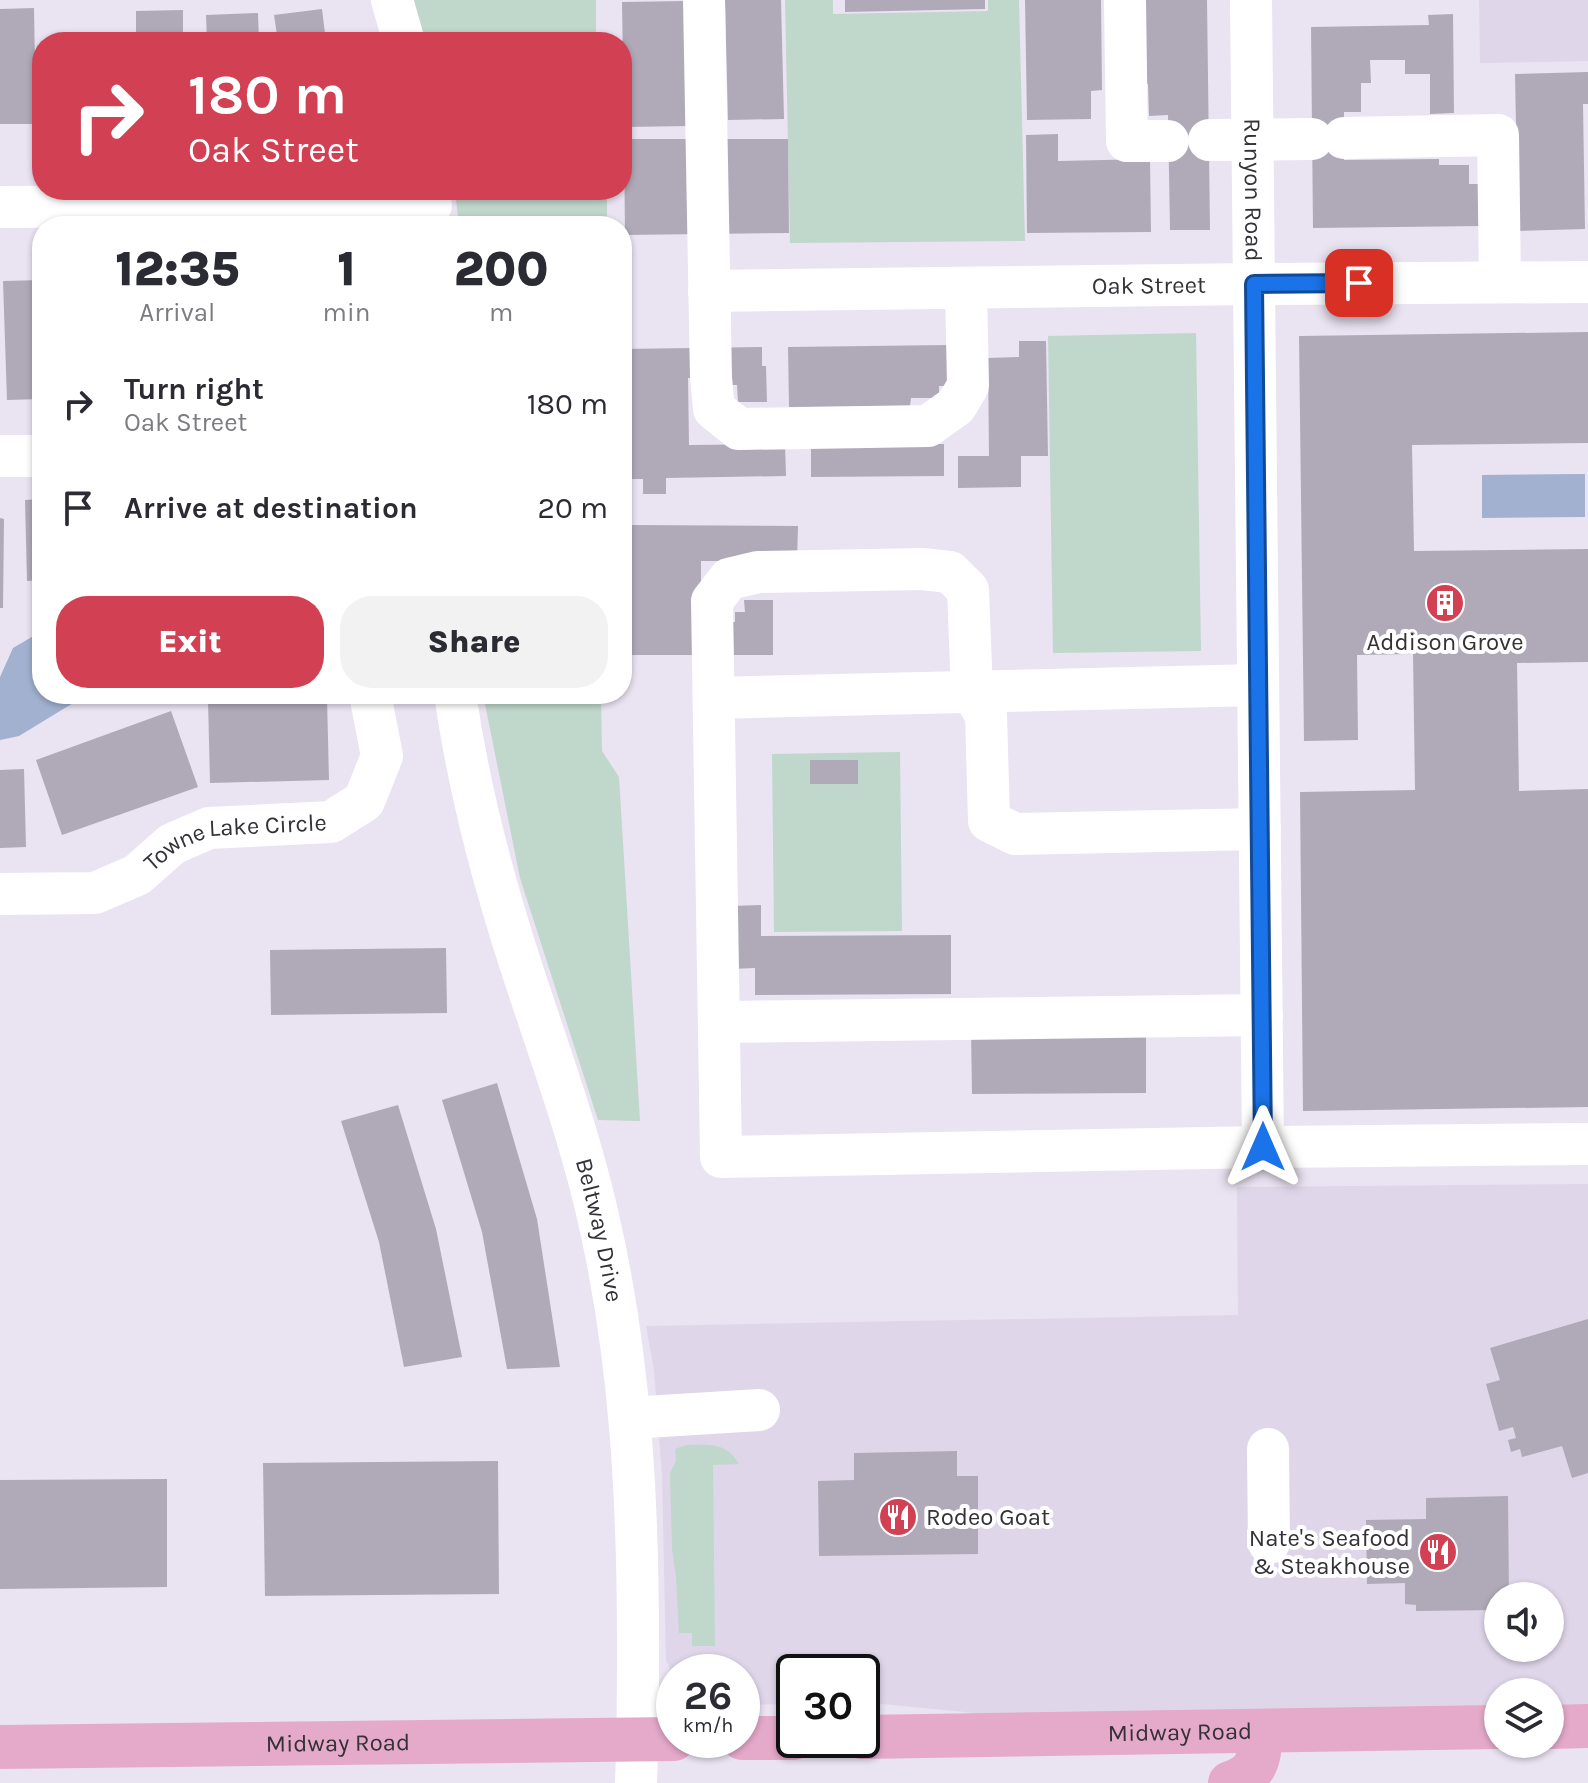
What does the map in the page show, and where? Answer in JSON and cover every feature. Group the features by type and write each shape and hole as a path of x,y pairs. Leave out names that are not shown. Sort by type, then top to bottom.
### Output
{"main road":[{"path":"1564,1727 1588,1726"},
{"name":"Midway Road","path":"880,1737 1484,1727"},
{"path":"1230,1783 1246,1777 1259,1760 1261,1731"},
{"name":"Midway Road","path":"0,1747 656,1739"}],"street":[{"path":"392,0 401,32"},
{"path":"704,0 714,409 739,429 928,426 956,406 968,386 966,288"},
{"path":"1125,0 1127,141 1168,141"},
{"name":"Runyon Road","path":"1251,0 1263,1147"},
{"path":"1209,140 1498,135 1500,282"},
{"path":"0,207 432,207"},
{"name":"Oak Street","path":"709,291 1588,282"},
{"path":"0,456 32,456"},
{"path":"1260,829 1015,834 989,821 986,715 972,692 968,590 950,572 922,569 758,572 729,579 712,601 721,1157 1588,1144"},
{"path":"714,698 1258,685"},
{"name":"Towne Lake Circle","path":"0,894 95,893 137,875 172,844 209,828 331,822 364,801 382,756 372,704"},
{"name":"Beltway Drive","path":"457,704 491,867 581,1150 601,1229 618,1320 630,1418 638,1554 656,1739 636,1783"},
{"path":"720,1022 1262,1015"},
{"path":"630,1418 759,1410"},
{"path":"1268,1449 1269,1543"}],"shaded area":[{"path":"1479,0 1588,0 1588,61 1480,63"},
{"path":"1588,1184 1588,1706 1564,1707 1564,1678 1484,1678 1484,1708 1016,1717 880,1704 880,1654 776,1654 776,1704 760,1705 760,1654 666,1654 662,1475 654,1370 646,1326 1238,1315 1237,1187"}],"green space":[{"path":"412,0 596,0 596,32 422,32"},
{"path":"785,0 833,0 833,14 988,11 988,0 1019,0 1025,241 790,243"},
{"path":"456,200 607,200 607,216 458,216"},
{"path":"1196,333 1201,651 1053,653 1048,336"},
{"path":"485,704 601,704 602,751 619,777 640,1121 598,1120 520,878"},
{"path":"900,752 902,931 774,932 772,754"},
{"path":"686,1445 722,1448 739,1464 713,1465 715,1646 692,1646 692,1633 679,1633 670,1473 676,1461 675,1449"}],"water":[{"path":"1585,474 1585,517 1482,518 1482,475"},
{"path":"32,637 32,704 72,704 19,736 0,740 0,677 13,648"}],"building":[{"path":"725,0 781,0 784,119 728,120"},
{"path":"845,0 985,0 985,9 845,12"},
{"path":"1025,0 1101,0 1102,90 1091,91 1091,119 1027,120"},
{"path":"1138,0 1207,0 1210,230 1170,230 1168,115 1149,116 1148,84 1139,84"},
{"path":"687,1 691,126 632,127 632,32 622,32 622,2"},
{"path":"34,8 32,124 0,124 0,9"},
{"path":"322,9 325,32 277,32 274,15"},
{"path":"183,10 183,32 136,32 136,11"},
{"path":"258,13 259,32 207,32 206,15"},
{"path":"1453,14 1454,113 1430,114 1430,74 1405,74 1405,60 1370,60 1371,83 1361,83 1361,112 1344,112 1344,160 1439,159 1439,165 1469,165 1469,184 1478,184 1482,226 1313,228 1311,27 1429,25 1428,15"},
{"path":"1588,72 1588,104 1583,104 1585,229 1518,231 1515,74"},
{"path":"1058,134 1058,161 1150,159 1151,232 1027,233 1026,135"},
{"path":"632,139 788,139 789,233 632,235 632,216 625,216 625,200 632,200"},
{"path":"32,280 32,399 7,400 3,281"},
{"path":"1588,332 1588,443 1412,445 1414,551 1588,549 1588,662 1517,663 1519,791 1588,789 1588,1107 1303,1111 1300,792 1415,790 1413,654 1357,655 1358,740 1304,741 1299,336"},
{"path":"1019,341 1046,341 1048,456 1021,456 1021,487 958,488 958,456 989,456 988,358 1019,357"},
{"path":"948,345 949,386 939,386 939,398 911,398 910,406 789,407 788,347"},
{"path":"762,347 767,402 738,402 737,385 730,385 730,378 688,378 689,445 785,444 786,476 666,478 666,494 643,494 643,479 632,479 632,349"},
{"path":"811,444 944,444 944,476 811,477"},
{"path":"25,500 32,500 32,581 27,581"},
{"path":"0,518 4,519 3,608 0,608"},
{"path":"632,525 798,526 797,561 701,561 701,623 735,622 735,612 745,612 744,600 773,600 773,655 632,655"},
{"path":"208,704 327,704 329,780 210,783"},
{"path":"171,711 198,787 62,835 36,760"},
{"path":"810,760 858,760 858,784 810,784"},
{"path":"24,769 26,847 0,848 0,770"},
{"path":"761,905 761,936 951,935 951,994 755,995 755,968 730,969 730,906"},
{"path":"446,948 447,1013 271,1015 270,950"},
{"path":"1146,1030 1146,1093 972,1094 971,1031"},
{"path":"497,1083 537,1219 560,1367 507,1369 482,1232 442,1100"},
{"path":"398,1105 436,1229 462,1357 404,1367 379,1242 341,1121"},
{"path":"1588,1319 1588,1473 1572,1478 1562,1446 1522,1457 1520,1449 1511,1452 1508,1440 1516,1438 1513,1427 1499,1431 1486,1384 1500,1380 1490,1348"},
{"name":"Rodeo Goat","path":"957,1451 957,1476 978,1476 978,1554 819,1556 818,1481 854,1480 854,1453"},
{"path":"498,1461 499,1594 265,1596 263,1463"},
{"path":"167,1479 167,1587 0,1589 0,1480"},
{"name":"Nate's Seafood & Steakhouse","path":"1508,1496 1509,1582 1484,1582 1484,1610 1416,1611 1416,1605 1405,1604 1405,1583 1367,1584 1366,1520 1426,1519 1426,1498"}],"place":[{"name":"Addison Grove","path":"1445,603"},
{"name":"Rodeo Goat","path":"898,1517"},
{"name":"Nate's Seafood & Steakhouse","path":"1438,1552"}],"route":[{"path":"1263,1147 1254,284 1359,283"}]}
